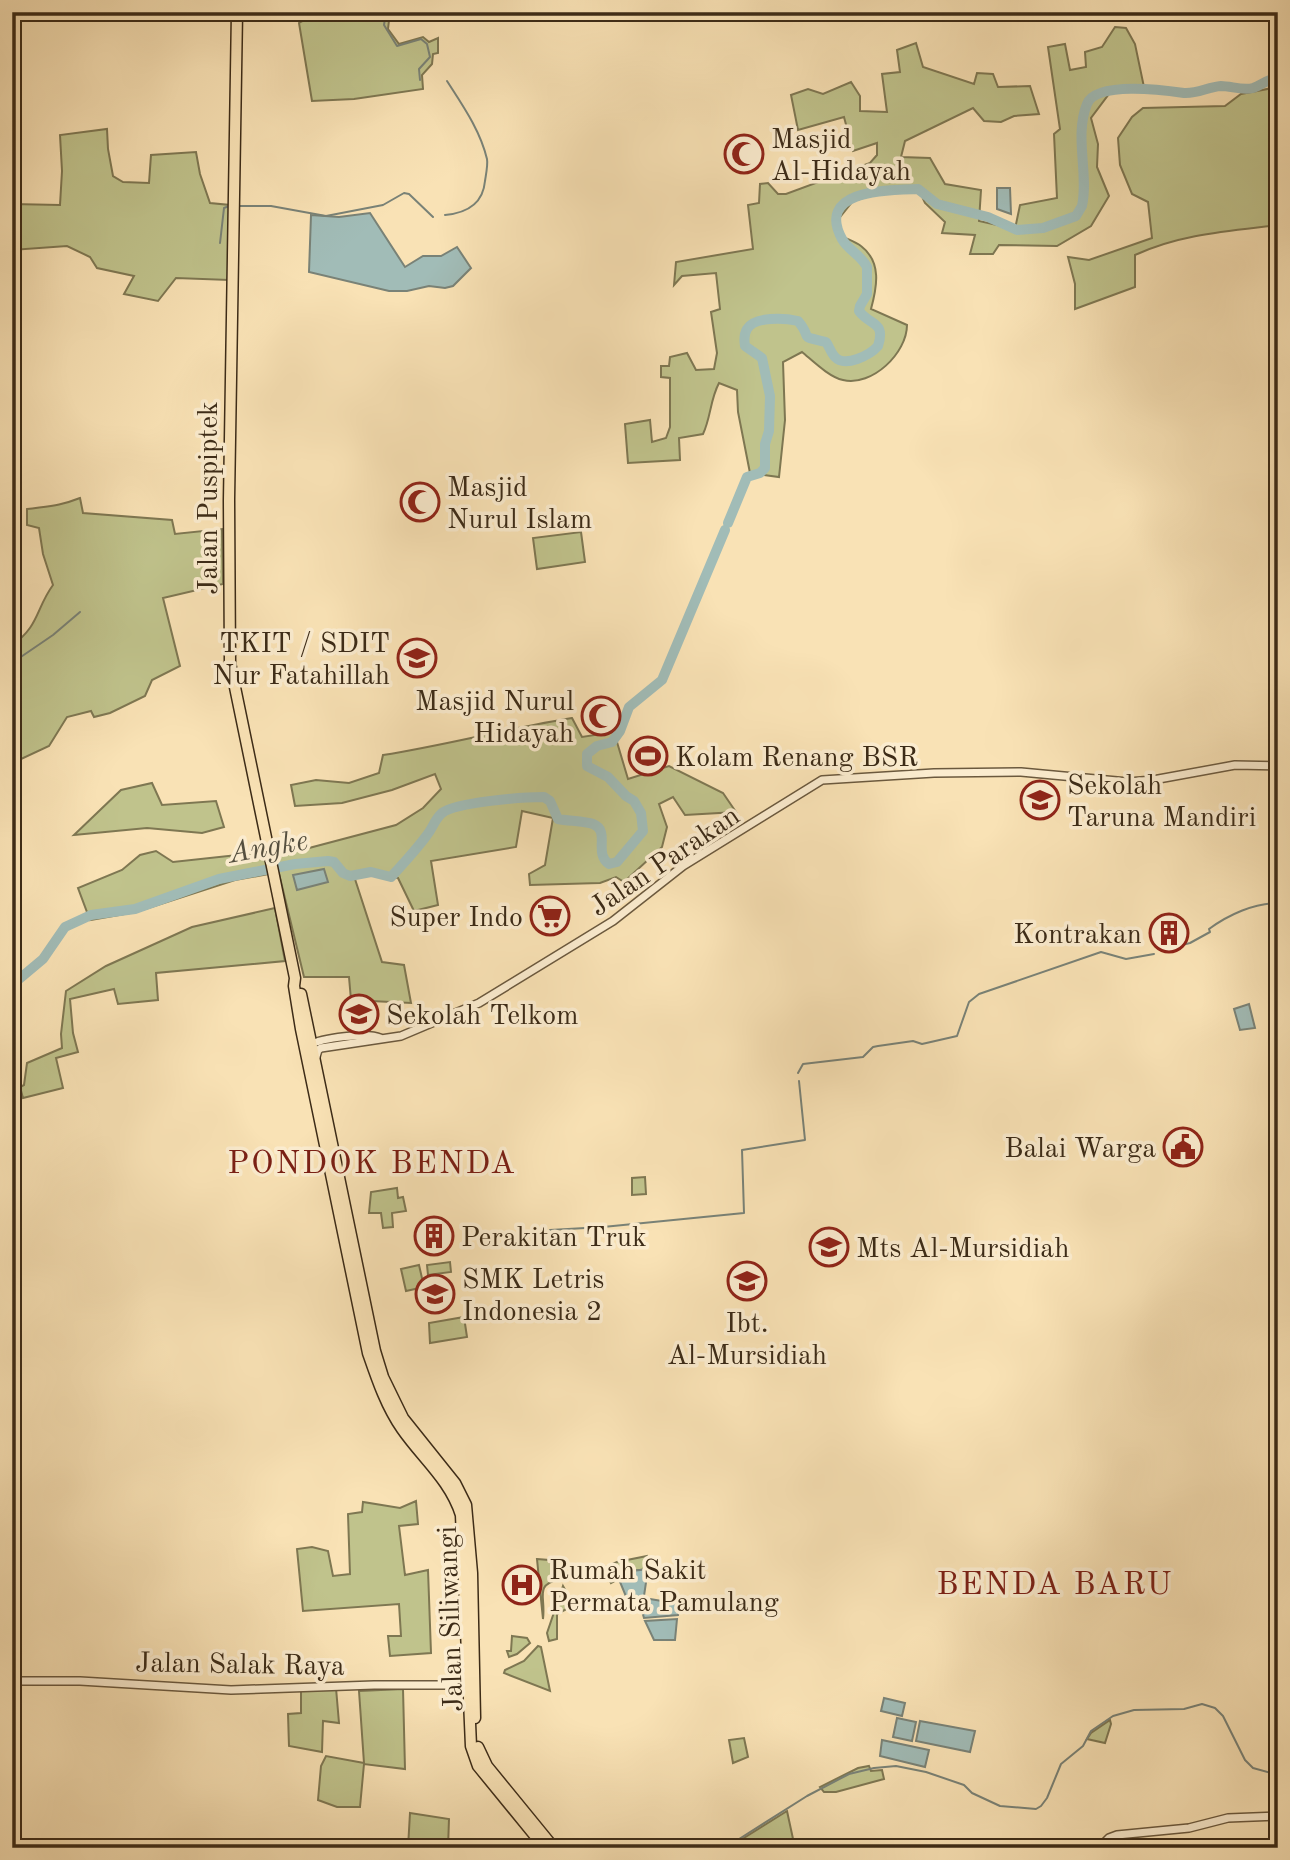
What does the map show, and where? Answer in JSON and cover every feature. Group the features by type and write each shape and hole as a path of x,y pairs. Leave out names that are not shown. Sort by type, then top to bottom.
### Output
{"main road":[{"name":"Jalan Puspiptek","path":"237,12 229,494 230,655 242,728 272,860 295,978 294,986 309,1047"},
{"name":"Jalan Siliwangi","path":"309,1047 317,1072 375,1351 383,1377 403,1418 443,1467 462,1496 469,1519 467,1685 472,1724 478,1744 487,1766 554,1848"},
{"name":"Jalan Siliwangi","path":"309,1047 368,1353 387,1403 400,1426 436,1470 457,1501 461,1515 468,1573 471,1746 478,1766 545,1848"}],"street":[{"name":"Jalan Parakan","path":"317,1072 318,1049 401,1036 479,1003 500,991 632,909 683,866 822,780 934,773 1021,772 1128,782 1236,765 1278,766"},
{"name":"Jalan Parakan","path":"309,1047 344,1037 375,1035 380,1038"},
{"name":"Jalan Salak Raya","path":"12,1681 79,1681 231,1690 467,1685"},
{"path":"1099,1848 1109,1838 1117,1835 1177,1829 1228,1818 1278,1816"}],"green space":[{"path":"309,12 390,12 388,29 399,44 423,37 429,42 438,38 438,53 433,54 432,64 422,75 423,89 354,99 312,101 299,23 308,18"},
{"path":"1115,27 1126,28 1135,44 1144,87 1112,90 1091,118 1098,144 1097,167 1109,196 1091,226 1057,246 999,245 993,254 970,254 975,235 942,233 945,222 925,203 919,190 894,189 853,201 837,221 841,236 868,252 875,267 876,284 871,309 907,325 901,346 894,357 876,373 854,381 832,376 802,352 783,362 785,420 779,477 750,473 738,412 737,390 719,383 703,434 679,438 680,460 628,463 625,424 650,420 652,442 666,438 670,427 670,378 661,377 661,366 669,366 670,357 687,353 696,370 714,369 717,353 711,312 720,309 716,273 682,276 674,285 676,262 753,249 748,205 759,203 760,184 768,183 778,194 786,194 870,163 877,155 877,143 853,151 844,117 798,130 791,95 808,89 823,94 851,82 860,96 860,111 887,112 882,74 900,72 897,50 916,43 923,67 974,84 977,73 993,74 998,87 1030,86 1039,114 1014,116 1001,122 984,121 973,108 905,141 901,157 930,158 945,184 981,190 979,221 1015,229 1020,205 1057,198 1054,134 1060,129 1048,47 1065,44 1070,70 1086,67 1085,52 1102,47"},
{"path":"1278,87 1278,225 1205,234 1169,242 1135,255 1135,287 1075,309 1075,284 1068,257 1089,260 1152,238 1148,202 1132,194 1120,165 1118,138 1132,117 1143,108 1225,106 1241,94"},
{"path":"107,129 113,176 123,182 149,183 151,155 196,152 210,203 230,205 229,280 176,278 158,301 124,294 134,276 97,268 90,257 67,246 12,250 12,204 60,205 60,135"},
{"path":"80,498 83,513 172,520 175,534 222,529 223,584 163,598 180,666 152,680 145,696 110,713 94,717 91,711 67,717 49,746 19,760 12,750 12,645 32,624 53,585 43,554 39,528 27,525 27,509"},
{"path":"581,532 585,562 537,569 533,538"},
{"path":"572,718 582,737 614,732 628,779 669,766 723,793 736,812 685,815 673,797 659,804 667,827 662,847 624,882 616,877 600,883 530,885 529,874 545,865 553,818 522,811 516,847 431,861 438,905 414,911 398,878 371,874 354,876 382,962 404,965 411,1003 351,1000 349,977 304,977 275,857 396,825 423,808 441,789 435,774 392,790 342,803 295,806 291,785 316,780 349,783 379,773 383,755"},
{"path":"152,783 162,805 216,801 224,827 202,833 147,828 74,835 121,790"},
{"path":"156,851 173,862 265,852 269,874 235,880 136,912 90,920 78,888 122,870 140,855"},
{"path":"275,908 285,961 156,973 158,1000 118,1004 114,989 70,999 73,1033 78,1052 56,1058 63,1088 23,1098 20,1087 24,1085 27,1063 62,1048 66,991 106,966 192,927"},
{"path":"645,1177 646,1194 632,1195 632,1178"},
{"path":"397,1188 398,1198 403,1197 406,1211 392,1213 393,1227 383,1228 381,1213 369,1213 371,1192"},
{"path":"450,1262 451,1272 428,1275 427,1265"},
{"path":"419,1265 424,1287 406,1291 401,1269"},
{"path":"464,1317 467,1337 430,1343 429,1323"},
{"path":"416,1501 418,1524 399,1526 405,1575 428,1570 431,1653 390,1656 388,1636 401,1636 399,1604 303,1611 297,1549 312,1547 328,1551 333,1576 350,1574 348,1514 362,1512 363,1502 400,1508"},
{"path":"647,1556 648,1569 632,1571 611,1583 603,1568 617,1562"},
{"path":"537,1559 549,1560 559,1579 546,1585 544,1589 543,1619"},
{"path":"563,1586 574,1605 557,1614 557,1639 549,1641 547,1633"},
{"path":"512,1636 527,1638 530,1643 509,1657 507,1651 511,1651"},
{"path":"538,1646 541,1647 550,1691 504,1673 524,1661"},
{"path":"301,1688 336,1688 339,1723 323,1721 322,1752 289,1746 288,1714 301,1713"},
{"path":"403,1689 405,1769 364,1764 360,1807 337,1807 318,1800 321,1766 326,1756 364,1763 359,1691"},
{"path":"1110,1720 1105,1743 1087,1739 1091,1733"},
{"path":"744,1738 748,1757 733,1763 729,1740"},
{"path":"869,1766 871,1771 882,1770 884,1779 836,1792 824,1792 820,1787 858,1768"},
{"path":"787,1811 795,1848 728,1848"},
{"path":"410,1813 449,1819 448,1848 408,1848"},
{"path":"265,1840 312,1848 264,1848"}],"water":[{"path":"997,188 1010,188 1011,214 997,209"},
{"path":"370,213 405,267 423,256 441,256 457,247 471,268 453,286 429,286 407,291 389,291 309,272 311,215 339,217"},
{"path":"324,869 328,882 297,890 293,875"},
{"path":"1249,1004 1255,1028 1240,1030 1234,1009"},
{"path":"648,1569 644,1596 627,1599 618,1577 632,1571"},
{"path":"650,1599 680,1604 678,1615 644,1618 639,1601"},
{"path":"677,1619 675,1640 654,1640 645,1621"},
{"path":"884,1698 905,1703 902,1716 881,1711"},
{"path":"897,1718 916,1722 912,1741 893,1737"},
{"path":"920,1721 975,1731 970,1752 916,1741"},
{"path":"882,1740 929,1750 925,1767 880,1756"}],"waterway":[{"path":"386,12 384,25 397,46 421,39 427,44 430,57 419,69 420,80"},
{"path":"728,523 747,477 760,473 765,468 765,444 769,431 770,396 762,358 745,346 747,329 763,320 798,321 808,337 826,342 835,357 845,361 864,356 878,346 878,328 859,311 867,294 867,267 842,239 836,223 838,210 847,201 874,192 918,189 937,204 988,217 1017,230 1043,228 1076,216 1082,206 1083,116 1093,97 1103,92 1131,89 1189,93 1221,86 1249,89 1278,79"},
{"path":"445,215 467,209 477,201 484,189 487,164 484,148 475,128 447,81"},
{"path":"239,206 271,206 326,216 383,205 404,193 409,194 433,217"},
{"path":"220,243 224,208 229,206"},
{"name":"Angke","path":"12,985 43,959 65,927 91,915 135,909 219,879 295,864 328,861 334,862 343,873 350,876 371,872 391,877 423,841 442,813 475,803 544,797 550,801 558,819 590,823 598,827 604,859 609,864 617,862 643,831 641,813 634,801 608,777 587,766 587,754 597,746 612,742 620,731 629,707 662,680 725,530"},
{"path":"12,663 53,635 80,612"},
{"path":"1162,950 1190,943 1210,932 1209,929 1216,924 1242,911 1278,903"},
{"path":"798,1073 803,1064 863,1057 873,1047 913,1041 922,1044 957,1036 969,1002 979,994 1101,952 1126,959 1154,954"},
{"path":"550,1230 744,1213 742,1150 805,1140 799,1081"},
{"path":"725,1848 807,1796 849,1774 874,1768 896,1766 926,1772 964,1785 972,1793 1000,1806 1036,1809 1047,1798 1061,1764 1083,1746 1091,1731 1113,1716 1134,1710 1184,1709 1202,1704 1215,1708 1223,1716 1245,1760 1253,1768 1278,1775"}],"place":[{"name":"Masjid Al-Hidayah","path":"744,154"},
{"name":"Masjid Nurul Islam","path":"420,502"},
{"name":"TKIT / SDIT Nur Fatahillah","path":"417,658"},
{"name":"Masjid Nurul Hidayah","path":"601,716"},
{"name":"Kolam Renang BSR","path":"648,756"},
{"name":"Sekolah Taruna Mandiri","path":"1040,800"},
{"name":"Super Indo","path":"550,916"},
{"name":"Kontrakan","path":"1169,933"},
{"name":"Sekolah Telkom","path":"359,1014"},
{"name":"Balai Warga","path":"1183,1147"},
{"name":"Perakitan Truk","path":"434,1236"},
{"name":"Mts Al-Mursidiah","path":"829,1247"},
{"name":"Ibt. Al-Mursidiah","path":"747,1281"},
{"name":"SMK Letris Indonesia 2","path":"435,1294"},
{"name":"Rumah Sakit Permata Pamulang","path":"522,1585"}],"district":[{"name":"PONDOK BENDA","path":"372,1162"},
{"name":"BENDA BARU","path":"1055,1583"}]}
